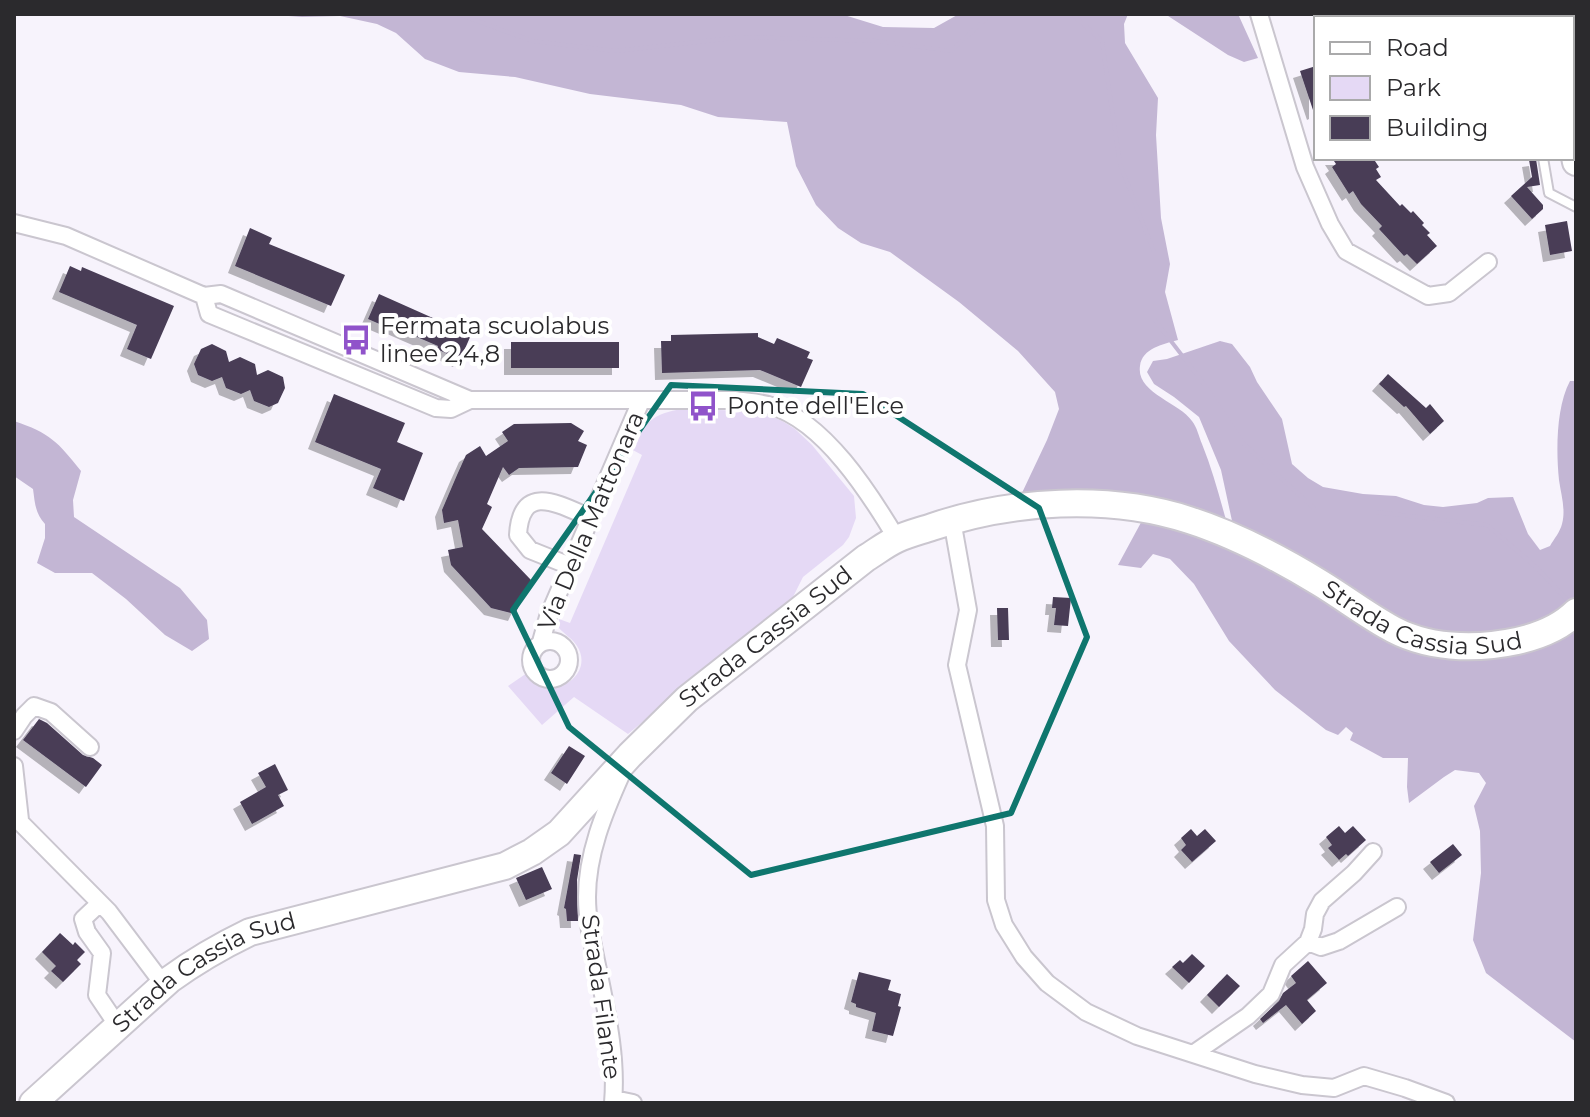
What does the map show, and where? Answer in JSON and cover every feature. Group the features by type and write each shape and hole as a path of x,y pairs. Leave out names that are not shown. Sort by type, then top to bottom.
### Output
{"main road":[{"name":"Strada Cassia Sud","path":"33,1103 164,985 218,948 250,932 505,866 532,852 559,833 630,755 687,699 866,558 897,539 952,520 1029,506 1103,504 1187,519 1233,535 1322,584 1390,628 1415,638 1447,645 1501,645 1545,633 1576,612"}],"street":[{"path":"1259,14 1305,167 1330,224 1346,251 1428,296 1449,293 1488,262"},
{"path":"14,223 66,236 204,296 209,314 436,408 451,409 470,400 734,400 772,406 803,421 832,448 874,501 897,539"},
{"name":"Via Della Mattonara","path":"541,642 548,617 641,401"},
{"path":"570,566 530,550 518,535 519,522 527,505 550,500 591,518"},
{"path":"952,520 968,610 957,665 995,826 996,900 1004,925 1024,957 1047,983 1086,1012 1137,1036 1255,1074 1302,1085 1334,1088 1364,1076 1446,1103"},
{"path":"14,731 34,706 51,712 90,747"},
{"name":"Strada Filante","path":"614,1101 609,1019 591,934 587,897 601,819 630,755"},
{"path":"14,766 17,818 100,903 164,985"},
{"path":"1193,1054 1248,1016 1271,994 1283,965 1308,942 1315,914 1322,901 1373,852"},
{"path":"100,903 83,919 87,932 102,953 97,995 118,1026"},
{"path":"1308,942 1321,947 1339,941 1397,907"},
{"path":"614,1101 633,1103"}],"lane":[{"path":"1543,160 1549,193 1576,207"}],"highlighted area":[{"path":"671,385 863,394 1039,508 1087,637 1011,813 751,875 569,727 513,610"}],"green space":[{"path":"683,409 750,411 771,416 795,429 854,496 856,518 849,537 803,577 793,597 628,734 574,697 542,725 508,686 527,673 537,683 547,687 558,687 576,676 581,657 575,643 559,628 559,619 570,623 642,455 631,449 636,440 645,426 657,417"}],"shaded area":[{"path":"262,14 841,14 883,27 934,28 959,14 1128,14 1124,24 1125,43 1158,98 1156,135 1161,218 1170,264 1165,292 1178,340 1154,348 1145,355 1140,366 1141,375 1151,390 1194,423 1210,464 1228,527 1021,495 1059,409 1055,392 1018,351 959,302 890,252 861,243 838,228 816,205 796,166 787,122 718,117 681,105 590,94 515,77 459,72 425,59 396,33 377,24 340,16"},
{"path":"1165,14 1238,14 1258,58 1244,62 1228,55"},
{"path":"1220,341 1232,344 1250,367 1282,419 1292,464 1308,478 1323,487 1396,496 1443,507 1477,503 1488,498 1513,497 1528,534 1540,550 1550,546 1562,524 1558,429 1565,392 1570,381 1576,381 1576,594 1571,602 1551,619 1497,636 1417,632 1234,530 1221,470 1199,417 1154,384 1147,372 1153,361"},
{"path":"14,421 52,440 81,471 73,500 74,517 180,588 207,620 209,639 192,651 165,635 92,573 55,573 37,563 45,538 45,524 37,512 33,489 14,476"},
{"path":"1144,517 1229,543 1413,646 1576,623 1576,1042 1486,973 1473,940 1481,873 1480,831 1474,806 1486,783 1479,773 1455,770 1409,803 1408,758 1383,758 1350,740 1353,733 1346,727 1338,735 1326,730 1275,690 1229,641 1194,584 1170,559 1153,554 1141,568 1118,565"}],"building":[{"path":"1314,67 1314,113 1300,71"},
{"path":"1333,160 1374,160 1381,177 1376,180 1400,206 1402,204 1411,213 1413,211 1437,246 1417,264 1407,254 1404,256 1379,229 1382,226 1353,191 1349,194 1332,167 1336,164"},
{"path":"1529,160 1536,160 1540,185 1527,187 1543,209 1532,219 1511,196 1532,177"},
{"path":"1567,221 1572,251 1550,255 1545,225"},
{"path":"250,228 272,238 269,244 345,275 331,306 235,266"},
{"path":"70,266 81,271 82,267 174,306 151,359 127,349 137,325 59,292"},
{"path":"379,294 471,335 460,360 437,349 438,346 368,319"},
{"path":"758,333 758,337 774,344 777,338 810,352 807,358 813,360 801,387 760,370 662,373 661,341 671,341 671,335"},
{"path":"511,342 619,342 619,368 511,368"},
{"path":"212,344 226,351 229,362 240,357 255,364 257,375 268,370 283,377 285,388 278,403 269,407 254,401 250,390 241,394 226,388 222,377 212,381 198,375 194,364 201,349"},
{"path":"1388,374 1426,408 1430,404 1444,421 1430,434 1406,406 1379,384"},
{"path":"334,394 405,423 397,442 423,453 404,501 373,488 381,469 315,442"},
{"path":"571,423 584,431 578,441 587,445 578,467 519,468 509,475 503,467 487,504 492,507 482,529 531,580 515,614 491,608 451,565 448,550 463,547 458,520 444,523 442,510 457,475 466,455 480,446 486,456 508,441 502,432 514,424"},
{"path":"1053,597 1071,598 1068,626 1054,625 1056,608 1052,608"},
{"path":"997,608 1008,608 1009,640 998,640"},
{"path":"39,719 83,755 102,765 86,787 23,740"},
{"path":"569,746 585,756 567,784 551,773"},
{"path":"275,764 288,790 278,795 284,806 252,824 240,802 266,787 258,773"},
{"path":"1339,826 1345,833 1353,826 1366,840 1339,860 1328,848 1332,845 1326,837"},
{"path":"1191,829 1197,836 1205,829 1216,841 1192,862 1181,850 1186,845 1181,838"},
{"path":"1453,844 1462,855 1439,873 1430,862"},
{"path":"574,854 581,855 577,880 578,921 567,921 564,908"},
{"path":"542,867 552,889 526,900 516,878"},
{"path":"60,933 85,952 77,960 81,964 63,982 51,971 56,966 42,952"},
{"path":"1192,954 1205,966 1189,983 1172,967 1180,960 1183,963"},
{"path":"1308,961 1327,983 1307,1000 1316,1011 1302,1024 1286,1005 1263,1023 1260,1019 1296,983 1291,976"},
{"path":"859,972 891,980 888,990 901,994 898,1006 901,1007 893,1036 872,1031 876,1013 856,1007 851,1002"},
{"path":"1227,974 1240,986 1219,1007 1207,995"}],"waterway":[{"path":"458,14 532,41 616,51 742,37 876,41 951,51 991,14"},
{"path":"1072,14 1102,41 1120,164 1154,252 1154,319 1204,384 1244,444 1318,512 1375,512 1487,525 1536,567 1572,605"}],"place":[{"name":"Fermata scuolabus linee 2,4,8","path":"356,340"},
{"name":"Ponte dell'Elce","path":"703,406"}]}
